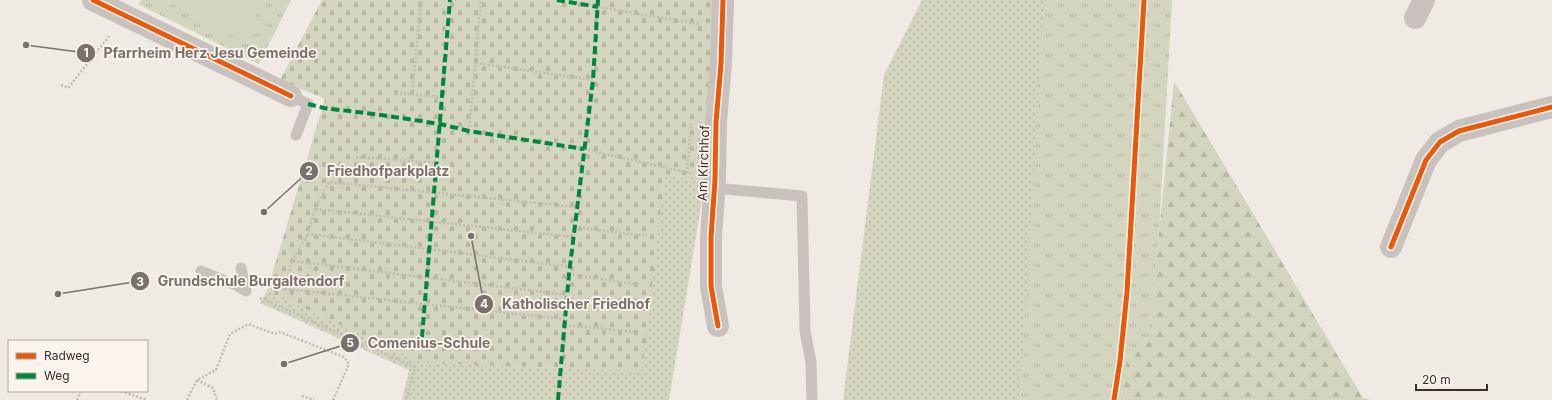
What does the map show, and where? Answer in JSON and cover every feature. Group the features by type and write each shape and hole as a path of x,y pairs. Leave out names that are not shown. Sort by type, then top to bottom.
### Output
{"street":[{"path":"92,0 291,96"},
{"name":"Am Kirchhof","path":"718,326 711,286 711,238 716,122 721,64 723,0"},
{"path":"1391,247 1426,160 1440,142 1459,131 1552,107"}],"lane":[{"path":"291,96 308,104 296,135"},
{"path":"714,184 802,196 805,331 811,362 812,400"},
{"path":"241,268 246,291"},
{"path":"201,270 236,285 246,291"}],"path":[{"path":"412,95 421,0"},
{"path":"469,131 481,0"},
{"path":"1114,400 1120,362 1127,292 1144,0"},
{"path":"598,7 700,24"},
{"path":"61,85 68,88 125,16"},
{"path":"476,63 593,80"},
{"path":"396,93 442,98"},
{"path":"584,150 714,184"},
{"path":"356,157 437,163"},
{"path":"565,319 285,289 292,260 308,234 315,209 329,182 577,207"},
{"path":"315,209 574,237"},
{"path":"575,227 646,236"},
{"path":"308,234 570,266"},
{"path":"292,260 568,295"},
{"path":"569,274 640,285"},
{"path":"246,291 415,367 406,400"},
{"path":"187,400 196,380 216,370 230,334 248,324 275,334 280,332 344,357 349,364 333,400"},
{"path":"565,325 636,332"},
{"path":"196,380 213,388 217,400"},
{"path":"124,392 147,400"},
{"path":"302,396 314,400"}],"green space":[{"path":"141,0 291,0 259,64 138,4"},
{"path":"165,0 244,0 260,9 243,41"},
{"path":"322,0 716,0 705,182 665,174 642,371 423,363 267,291 325,99 280,80"},
{"path":"922,0 1046,0 1020,400 843,400 884,75"},
{"path":"1044,0 1172,0 1159,233 1149,335 1127,358 1120,400 1020,400"},
{"path":"1174,81 1363,398 1371,400 1120,400 1127,358 1149,335"},
{"path":"665,174 705,182 669,400 402,400 409,370 260,303 267,291 423,363 641,371"}],"marked path":[{"path":"421,349 450,0"},
{"path":"557,0 598,7"},
{"path":"558,400 569,274 593,80 598,0"},
{"path":"308,104 324,108 440,124 469,131 584,149"}],"cycle path":[{"path":"93,0 291,96"},
{"path":"718,326 711,286 711,237 715,180 716,122 721,64 723,0"},
{"path":"1114,400 1120,361 1127,292 1144,0"},
{"path":"1391,247 1426,160 1440,142 1459,131 1552,107"}],"place":[{"name":"Pfarrheim Herz Jesu Gemeinde","path":"26,45"},
{"name":"Friedhofparkplatz","path":"264,212"},
{"name":"Katholischer Friedhof","path":"471,236"},
{"name":"Grundschule Burgaltendorf","path":"58,294"},
{"name":"Comenius-Schule","path":"284,364"}]}
